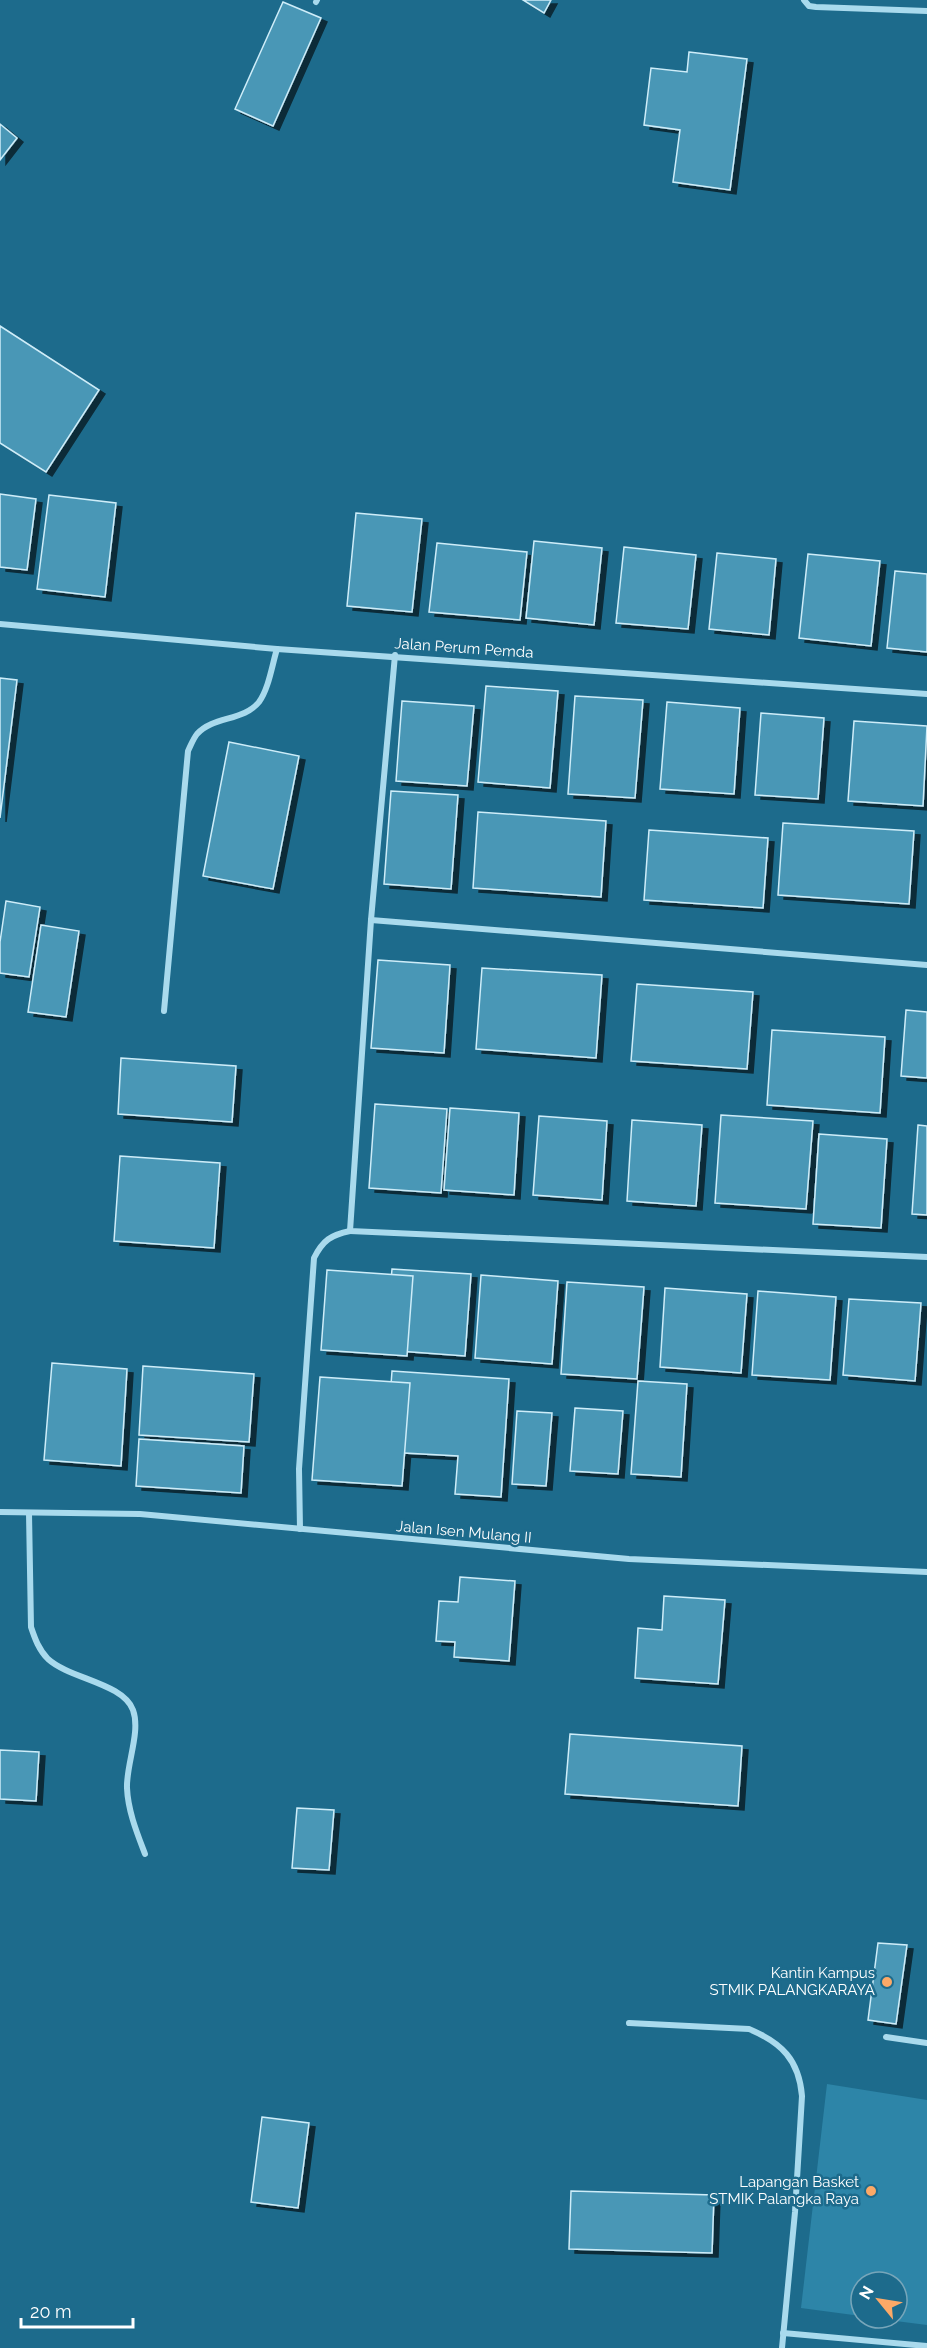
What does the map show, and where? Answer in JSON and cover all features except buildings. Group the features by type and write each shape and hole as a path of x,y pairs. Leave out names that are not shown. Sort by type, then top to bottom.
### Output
{"street":[{"path":"804,0 809,6 816,7 927,11"},
{"name":"Jalan Perum Pemda","path":"0,624 277,649 396,655 927,694"},
{"path":"164,1011 188,751 195,735 207,725 243,712 259,702 277,649"},
{"path":"350,1231 370,920 396,655"},
{"path":"370,920 927,964"},
{"path":"300,1529 299,1469 314,1258 321,1245 331,1235 350,1231 927,1257"},
{"name":"Jalan Isen Mulang II","path":"0,1512 140,1514 629,1559 927,1572"},
{"path":"29,1513 31,1627 36,1641 47,1658 57,1666 111,1689 122,1696 133,1711 133,1738 127,1787 130,1812 145,1854"},
{"path":"628,2023 749,2029 763,2035 796,2065 802,2096 795,2212 782,2348"},
{"path":"886,2037 927,2043"},
{"path":"783,2333 927,2346"}],"shaded area":[{"name":"Lapangan Basket STMIK Palangka Raya","path":"827,2084 927,2100 927,2325 909,2323 909,2270 849,2270 849,2314 801,2308"}],"place":[{"name":"Kantin Kampus STMIK PALANGKARAYA","path":"887,1982"},
{"name":"Lapangan Basket STMIK Palangka Raya","path":"871,2191"}]}
